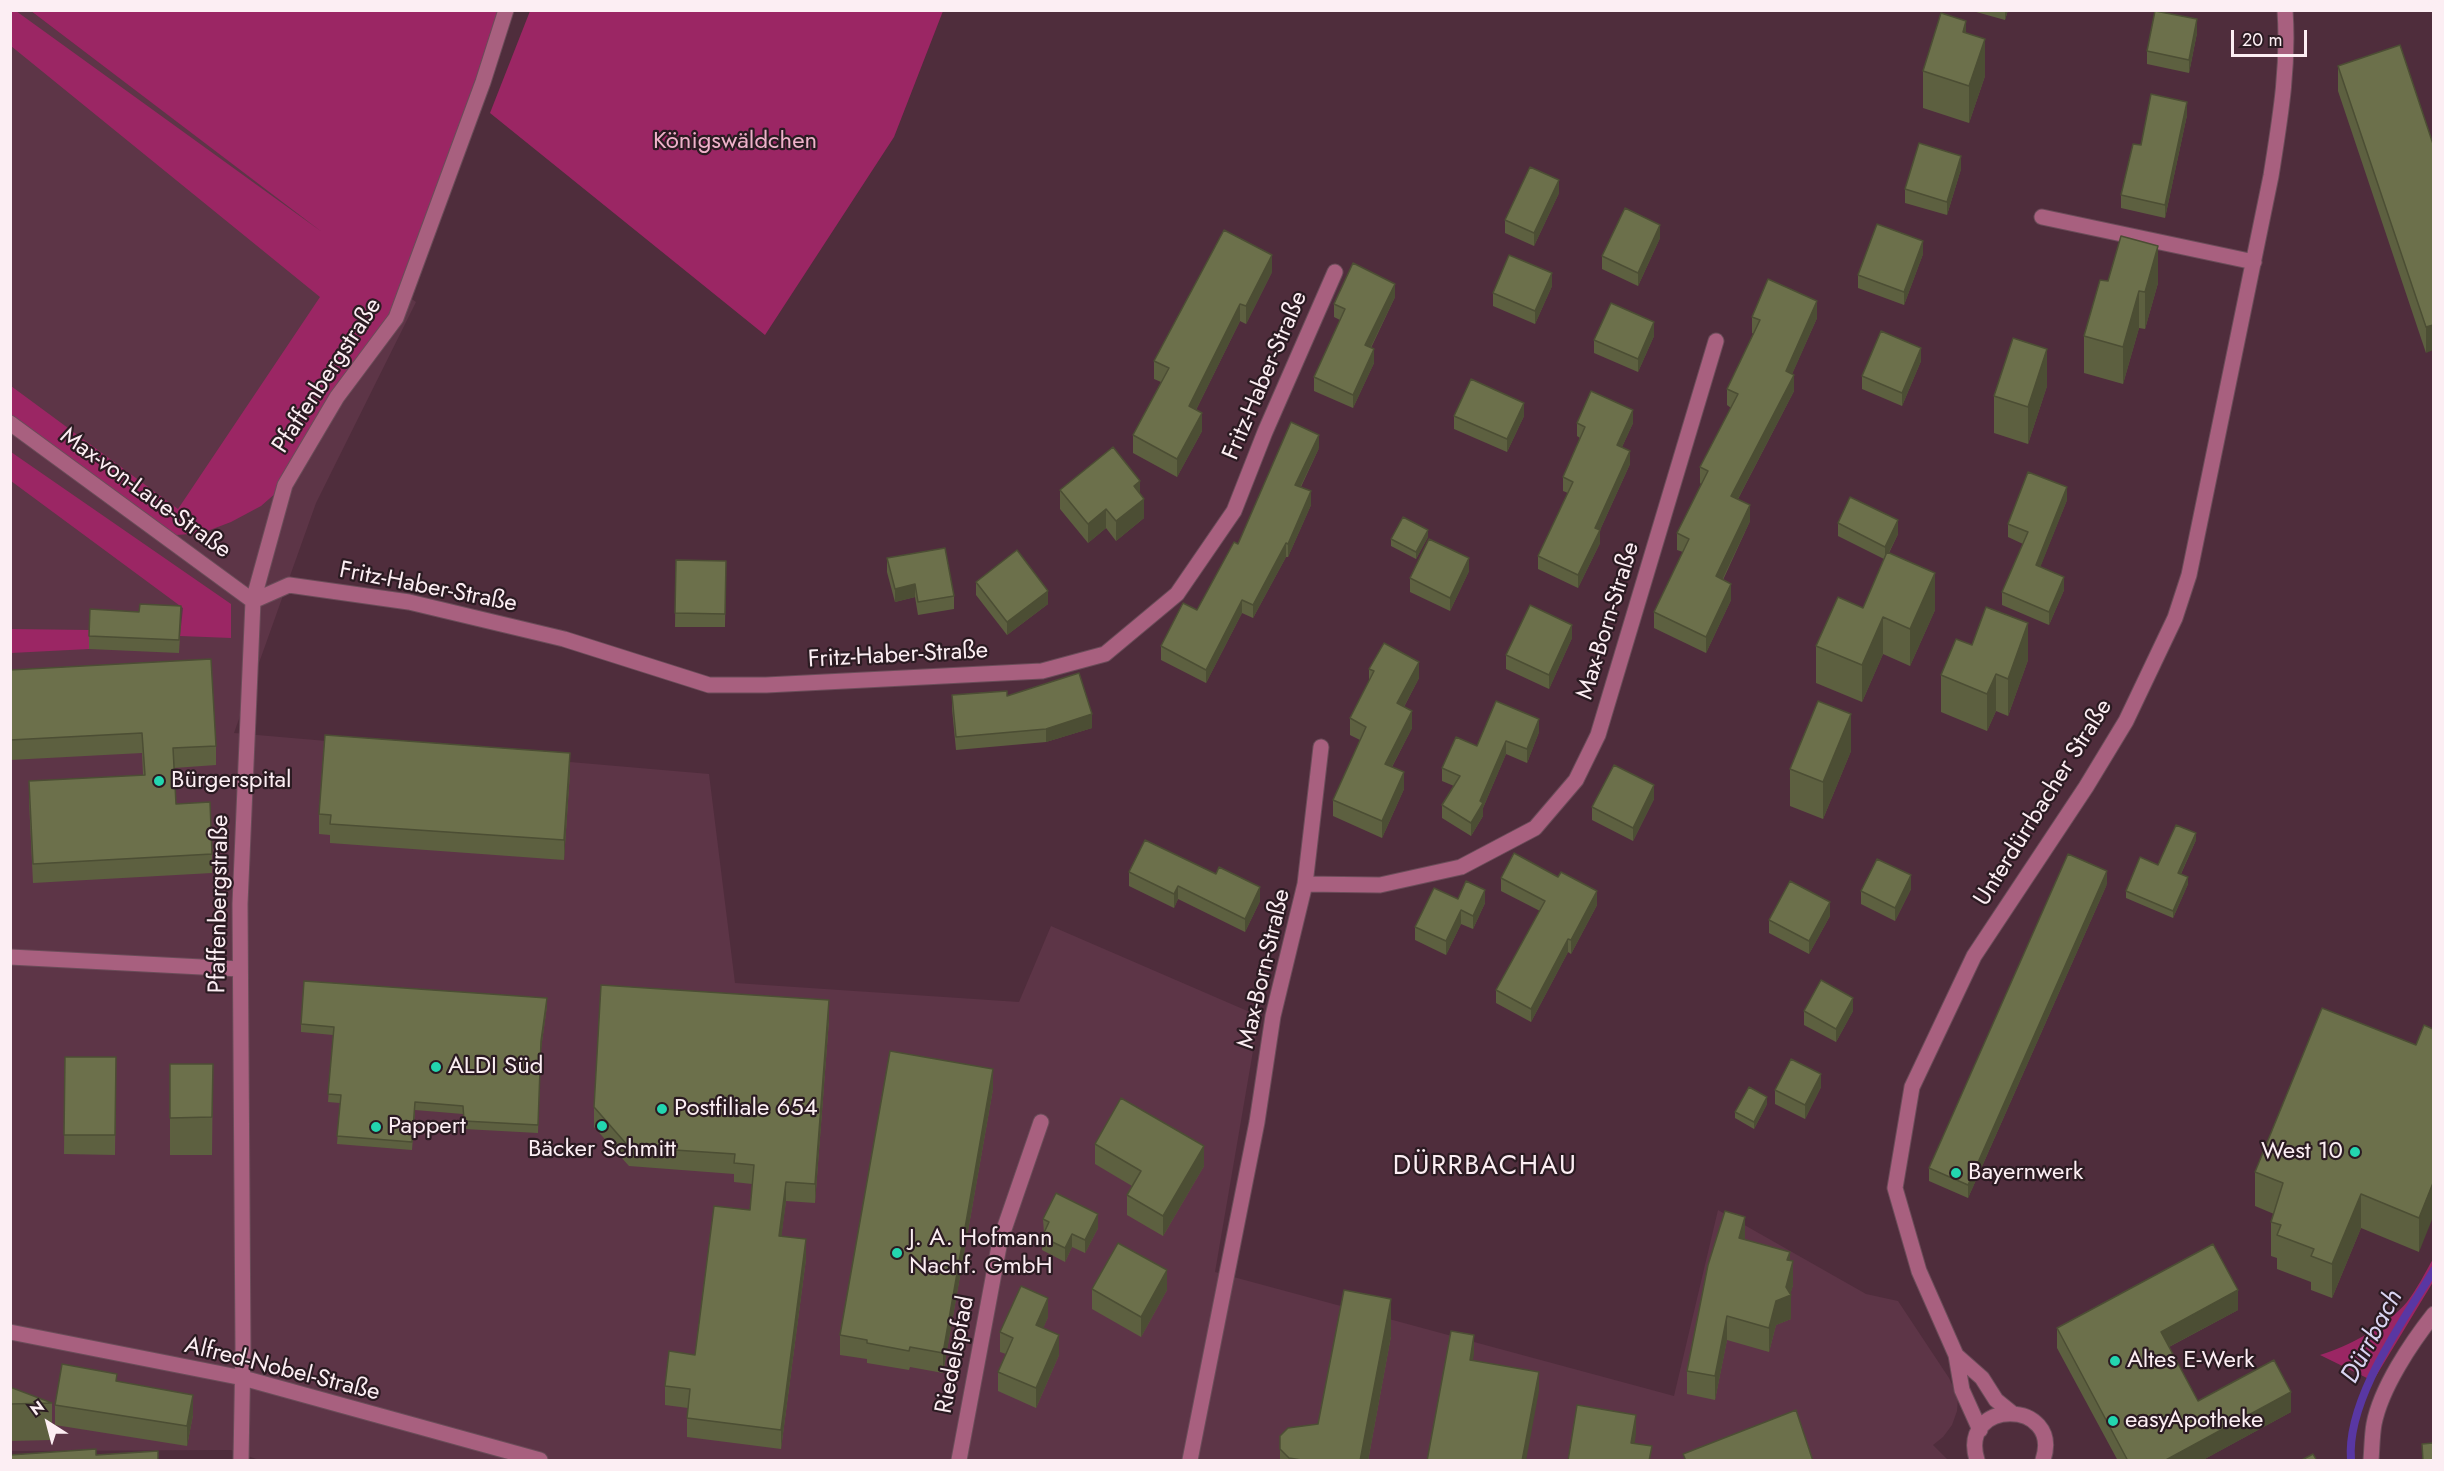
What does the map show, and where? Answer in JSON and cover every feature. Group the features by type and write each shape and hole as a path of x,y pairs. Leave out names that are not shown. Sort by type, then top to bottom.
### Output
{"street":[{"name":"Pfaffenbergstraße","path":"241,1461 243,1378 240,897 253,601 285,485 337,397 396,318 483,82 506,10"},
{"name":"Unterdürrbacher Straße","path":"1980,1430 1962,1390 1956,1355 1919,1272 1895,1188 1912,1087 1974,956 2086,787 2126,721 2175,618 2189,575 2254,262 2282,112 2288,50 2285,10"},
{"path":"2042,217 2254,262"},
{"name":"Fritz-Haber-Straße","path":"253,601 289,585 409,602 564,639 710,685 766,685 1042,670 1105,654 1177,594 1234,511 1265,432 1335,273"},
{"name":"Max-Born-Straße","path":"1190,1461 1255,1132 1273,1016 1305,884 1380,885 1461,867 1535,828 1576,780 1598,735 1716,341"},
{"name":"Max-von-Laue-Straße","path":"10,423 253,601"},
{"path":"1305,884 1322,747"},
{"path":"10,957 240,969"},
{"name":"Riedelspfad","path":"959,1461 1000,1241 1041,1122"},
{"path":"2371,1461 2374,1424 2379,1406 2420,1332 2433,1314"},
{"name":"Alfred-Nobel-Straße","path":"10,1332 243,1378 540,1461"},
{"name":"Unterdürrbacher Straße","path":"1956,1355 1982,1378 1996,1400 2012,1413 2022,1415 2039,1427 2044,1437 2043,1461"},
{"path":"1977,1461 1975,1446 1980,1430 1992,1418 2012,1413"}],"shaded area":[{"path":"11,10 31,11 416,302 316,503 234,733 709,774 735,983 1019,1002 1051,926 1259,1016 1215,1272 1674,1396 1718,1210 1866,1294 1898,1301 1949,1378 1958,1397 1957,1411 1952,1425 1933,1445 1948,1460 259,1460 231,1450 11,1451"}],"green space":[{"name":"Königswäldchen","path":"530,10 943,11 894,137 765,335 490,113"},
{"path":"11,11 16,11 322,232 31,11 506,11 396,318 285,485 261,506 231,522 202,533 164,536 11,423 11,386 178,509 320,297 11,46"},
{"path":"11,452 231,604 231,638 180,636 183,608 11,481"},
{"path":"11,629 90,630 89,649 11,653"},
{"path":"2433,1259 2433,1282 2373,1381 2320,1355 2355,1341 2379,1327 2399,1311 2411,1297"}],"building":[{"path":"2155,11 2197,19 2189,60 2147,51"},
{"path":"1941,13 1966,21 1963,32 1985,39 1969,86 1923,71"},
{"path":"2400,45 2433,144 2433,325 2426,327 2338,66"},
{"path":"2151,94 2187,102 2165,205 2121,195 2133,144 2141,145"},
{"path":"1919,143 1961,156 1947,202 1905,189"},
{"path":"1530,167 1559,180 1534,233 1505,220"},
{"path":"1625,208 1660,225 1638,273 1602,256"},
{"path":"1877,224 1923,241 1904,292 1858,275"},
{"path":"1224,230 1272,255 1246,306 1240,304 1189,406 1202,413 1177,459 1133,435 1169,368 1154,361"},
{"path":"2121,236 2158,246 2145,292 2139,291 2123,347 2084,336 2100,280 2108,281"},
{"path":"1509,255 1552,273 1535,311 1493,293"},
{"path":"1353,263 1395,284 1365,345 1374,349 1353,395 1314,377 1345,309 1334,304"},
{"path":"1768,279 1817,301 1786,371 1794,375 1731,496 1750,505 1716,576 1731,584 1706,637 1654,612 1689,539 1677,533 1708,471 1700,467 1738,394 1727,389 1760,320 1752,317"},
{"path":"1611,303 1654,322 1638,359 1594,340"},
{"path":"1881,331 1921,348 1902,393 1862,376"},
{"path":"2013,338 2047,349 2028,407 1994,396"},
{"path":"1471,379 1524,403 1507,439 1454,416"},
{"path":"1591,391 1633,410 1617,445 1630,451 1595,528 1600,530 1578,575 1538,556 1573,482 1563,477 1585,427 1577,423"},
{"path":"1291,422 1319,435 1295,485 1311,491 1288,544 1286,543 1253,605 1242,600 1206,670 1161,646 1183,603 1197,610 1234,542 1238,544"},
{"path":"1113,447 1140,481 1134,486 1144,499 1116,521 1106,509 1088,524 1060,490"},
{"path":"2028,472 2067,487 2036,565 2064,577 2049,612 2002,592 2028,532 2008,524"},
{"path":"1850,497 1898,520 1885,547 1838,523"},
{"path":"1403,517 1428,530 1416,552 1391,539"},
{"path":"1429,539 1469,558 1450,598 1410,578"},
{"path":"945,548 954,596 918,602 915,584 895,589 887,558"},
{"path":"1017,550 1048,591 1007,622 976,582"},
{"path":"1887,552 1935,573 1910,629 1883,617 1862,665 1816,646 1838,597 1863,608"},
{"path":"676,560 726,561 725,614 675,613"},
{"path":"140,604 181,606 179,640 89,636 90,609 139,612"},
{"path":"1530,605 1572,625 1549,675 1506,655"},
{"path":"1986,607 2028,623 2008,679 1996,674 1987,694 1941,675 1956,639 1972,645"},
{"path":"1384,643 1419,662 1397,703 1412,711 1385,764 1404,772 1382,821 1333,800 1366,727 1350,718 1374,671 1369,669"},
{"name":"Bürgerspital","path":"211,659 216,746 173,748 176,804 210,802 212,854 33,864 29,781 145,775 142,733 10,740 10,670"},
{"path":"1079,673 1092,714 1046,729 956,737 952,695 1007,691 1007,696"},
{"path":"1496,701 1539,719 1527,749 1506,741 1480,801 1483,803 1471,823 1442,805 1460,776 1442,768 1456,737 1477,746"},
{"path":"1818,701 1851,714 1823,782 1790,769"},
{"path":"325,735 570,753 564,840 330,824 331,815 319,814"},
{"path":"1614,765 1654,785 1633,828 1592,807"},
{"path":"2176,825 2196,833 2178,873 2188,877 2173,911 2126,891 2140,857 2158,865"},
{"path":"1145,840 1216,874 1219,867 1260,887 1245,919 1178,886 1174,894 1129,872"},
{"path":"1514,853 1558,877 1561,872 1597,891 1571,940 1568,939 1531,1009 1496,990 1545,901 1501,878"},
{"path":"2068,854 2107,871 1968,1185 1929,1168"},
{"path":"1877,859 1911,875 1895,908 1861,891"},
{"path":"1466,881 1485,890 1473,916 1461,910 1446,941 1415,927 1434,888 1458,899"},
{"path":"1790,881 1830,902 1809,941 1769,920"},
{"path":"1821,980 1853,998 1836,1029 1804,1011"},
{"name":"ALDI Süd","path":"304,981 547,998 541,1041 538,1125 464,1121 463,1106 415,1102 412,1142 337,1136 341,1095 328,1094 334,1027 301,1024"},
{"path":"601,985 829,1000 815,1184 786,1182 779,1236 806,1239 781,1430 687,1418 690,1389 665,1386 669,1351 695,1355 714,1206 750,1210 754,1165 734,1163 735,1154 629,1147 594,1107"},
{"name":"West 10","path":"2322,1008 2416,1045 2424,1025 2433,1029 2433,1183 2419,1218 2361,1194 2332,1264 2311,1256 2314,1249 2277,1235 2281,1225 2271,1222 2283,1183 2255,1172"},
{"path":"890,1051 993,1069 943,1353 910,1347 909,1351 840,1335"},
{"path":"65,1057 116,1057 115,1135 64,1135"},
{"path":"1791,1059 1821,1074 1805,1105 1775,1090"},
{"path":"170,1064 213,1064 212,1117 170,1118"},
{"path":"1749,1087 1767,1097 1754,1122 1735,1112"},
{"path":"1121,1098 1204,1146 1163,1216 1127,1195 1141,1171 1095,1144"},
{"path":"1056,1193 1098,1214 1085,1240 1072,1234 1065,1248 1042,1237 1049,1222 1043,1219"},
{"path":"1725,1211 1745,1217 1739,1238 1790,1252 1787,1260 1793,1261 1786,1287 1791,1295 1776,1301 1769,1328 1727,1316 1715,1376 1687,1371 1708,1265"},
{"path":"1118,1243 1167,1270 1141,1317 1092,1289"},
{"name":"Altes E-Werk","path":"2213,1244 2238,1290 2161,1332 2198,1401 2274,1360 2291,1392 2164,1461 2128,1461 2057,1328"},
{"path":"1021,1286 1048,1298 1036,1325 1059,1335 1036,1388 998,1372 1013,1338 1000,1332"},
{"path":"1344,1290 1391,1299 1360,1461 1308,1461 1289,1458 1280,1449 1280,1436 1288,1428 1318,1424"},
{"path":"1451,1331 1474,1335 1470,1360 1539,1372 1522,1461 1427,1461"},
{"path":"62,1364 117,1374 116,1381 193,1395 187,1426 55,1405"},
{"path":"10,1387 52,1403 10,1404"},
{"path":"1577,1405 1636,1415 1631,1443 1652,1446 1649,1461 1568,1461"},
{"path":"1796,1410 1813,1461 1686,1461 1683,1454"},
{"path":"2433,1443 2433,1461 2423,1461 2422,1444"},
{"path":"96,1449 96,1455 158,1451 158,1461 10,1461 10,1455"},
{"path":"2313,1454 2317,1461 2300,1461"}],"waterway":[{"name":"Dürrbach","path":"2351,1460 2352,1437 2367,1387 2393,1337 2434,1270"}],"place":[{"name":"Bürgerspital","path":"159,781"},
{"name":"ALDI Süd","path":"436,1067"},
{"name":"Postfiliale 654","path":"662,1109"},
{"name":"Bäcker Schmitt","path":"602,1126"},
{"name":"Pappert","path":"376,1127"},
{"name":"West 10","path":"2355,1152"},
{"name":"Bayernwerk","path":"1956,1173"},
{"name":"J. A. Hofmann Nachf. GmbH","path":"897,1253"},
{"name":"Altes E-Werk","path":"2115,1361"},
{"name":"easyApotheke","path":"2113,1421"}],"district":[{"name":"DÜRRBACHAU","path":"1485,1167"}]}
